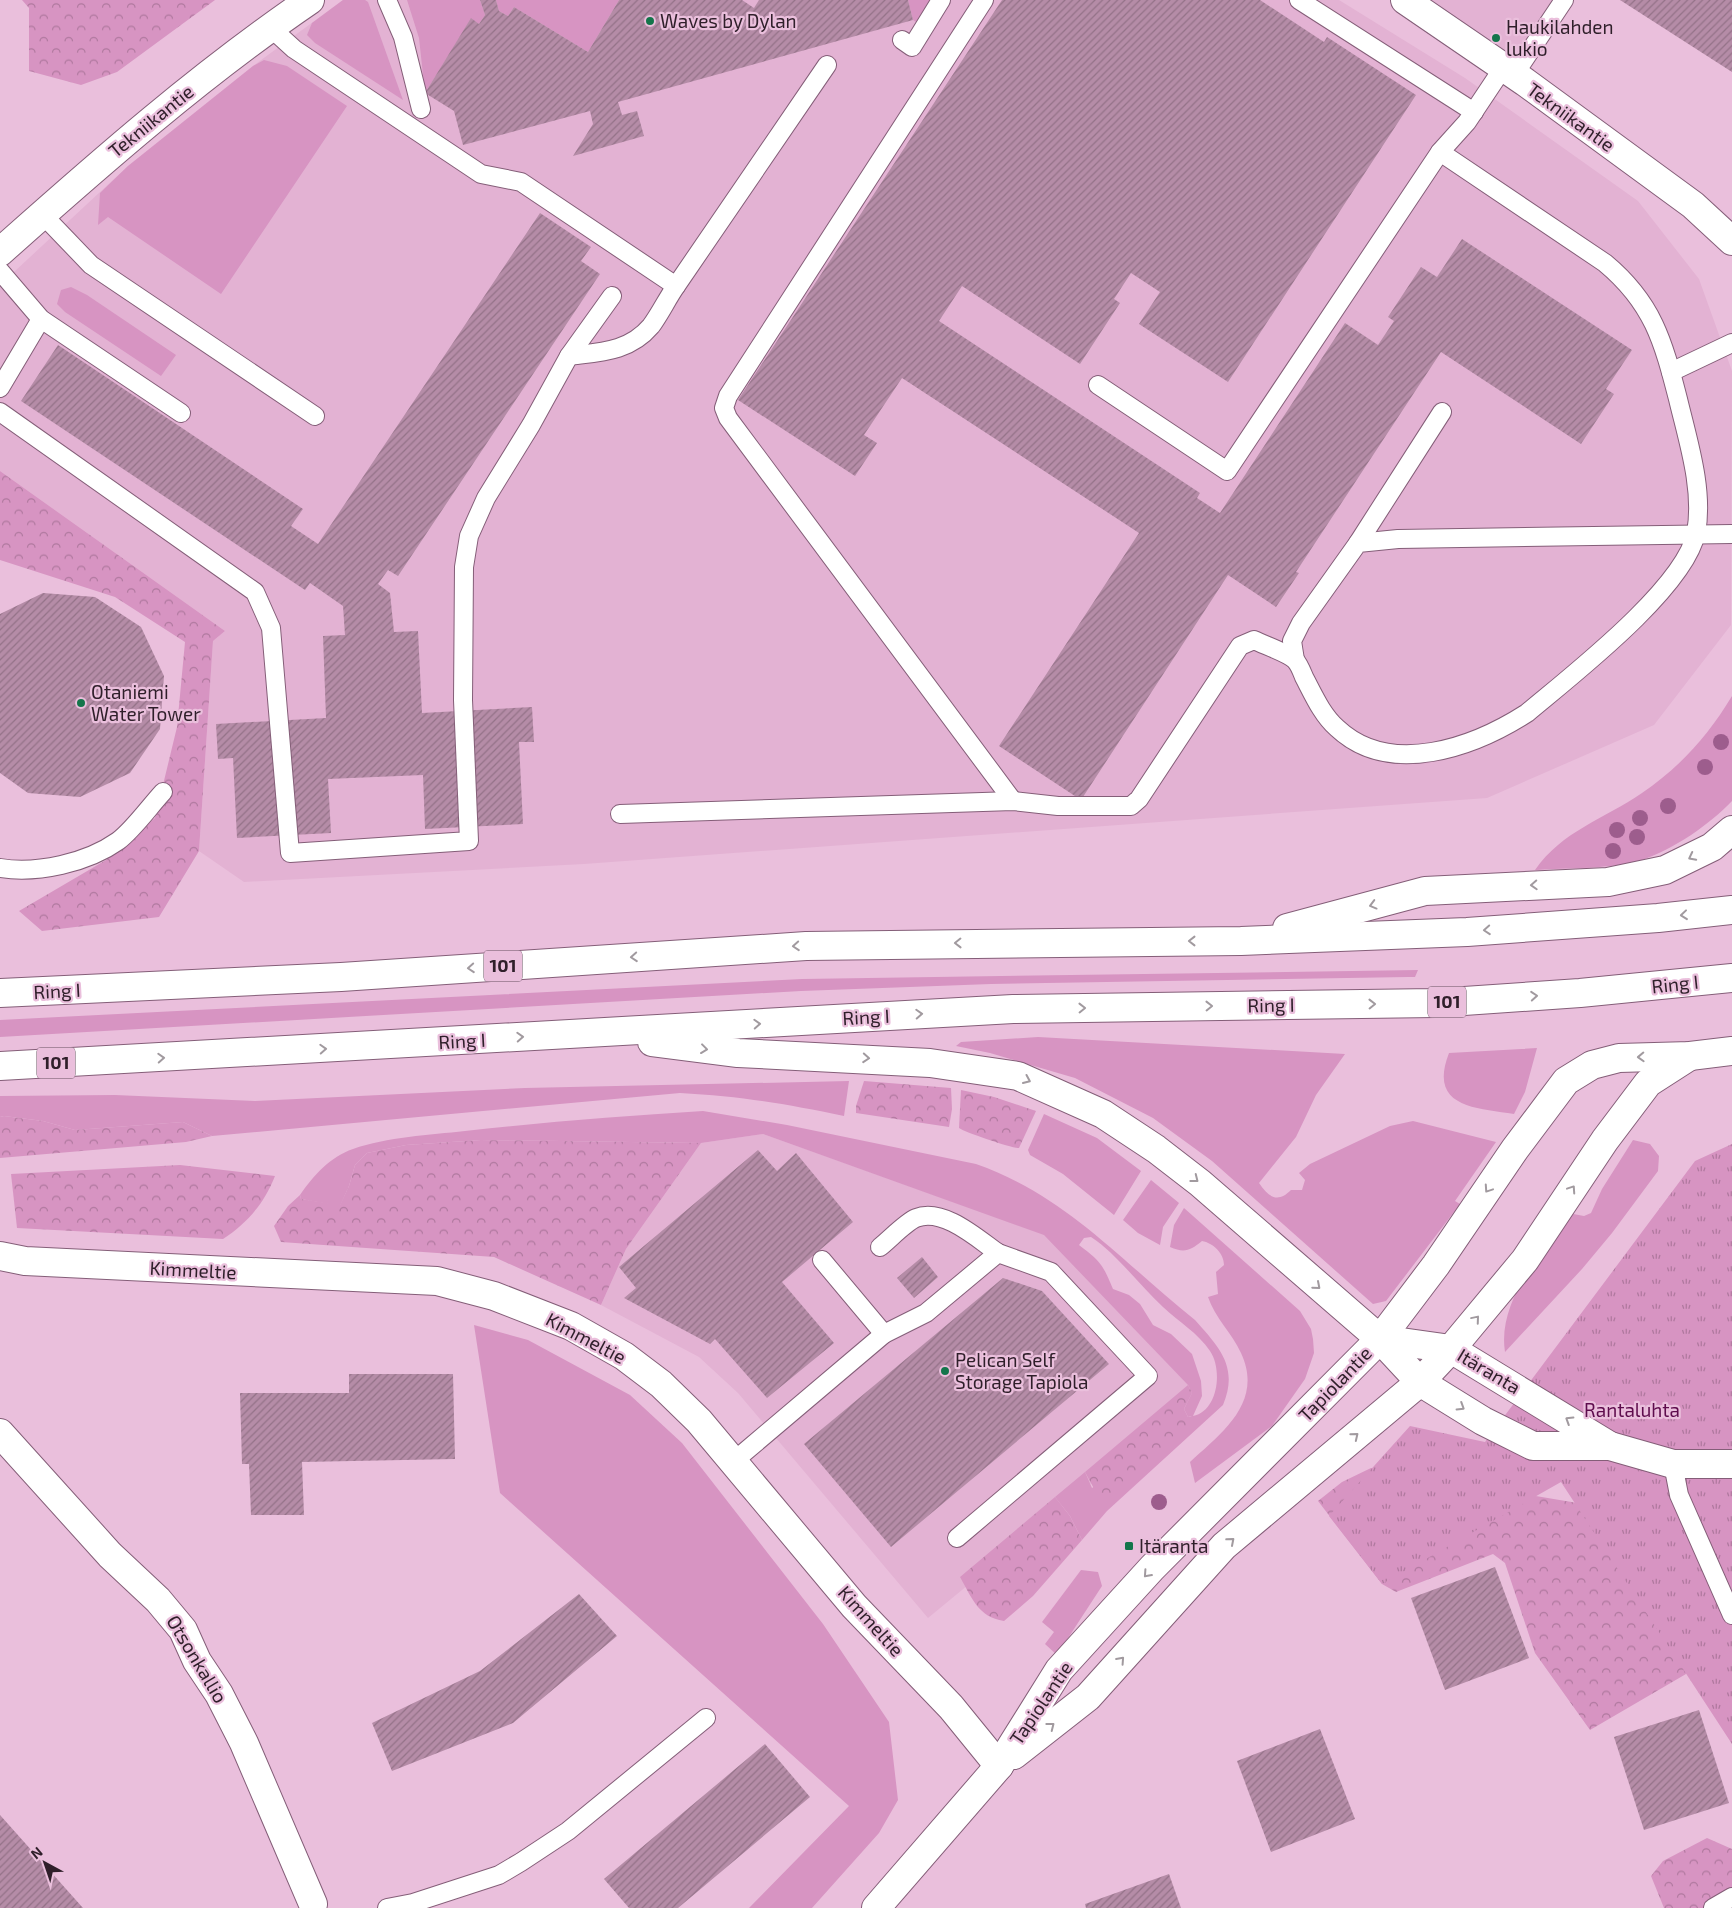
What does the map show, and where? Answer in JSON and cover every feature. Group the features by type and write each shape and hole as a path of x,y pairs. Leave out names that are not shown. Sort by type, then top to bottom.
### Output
{"main road":[{"name":"Tekniikantie","path":"0,252 182,95 310,0"},
{"name":"Tekniikantie","path":"1405,0 1692,205 1732,241"},
{"path":"1241,941 1425,891 1608,882 1665,870 1712,847 1732,830"},
{"name":"Ring I","path":"0,994 341,977 806,946 1241,941 1467,932 1658,918 1732,910"},
{"name":"Ring I","path":"0,1066 1013,1009 1435,1003 1580,994 1732,978"},
{"path":"586,1034 738,1053 838,1056 930,1063 1018,1076 1103,1114 1156,1149 1200,1183 1380,1339"},
{"name":"Tapiolantie","path":"876,1908 999,1766 1059,1670 1152,1568 1380,1339 1436,1265 1515,1149 1566,1081 1592,1066 1619,1058 1690,1056 1732,1051"},
{"name":"Tapiolantie","path":"999,1766 1088,1697 1224,1546 1420,1382 1525,1260 1605,1140 1648,1083 1690,1056"},
{"name":"Kimmeltie","path":"0,1256 25,1261 437,1281 518,1305 571,1326 624,1356 661,1384 699,1421 854,1606 951,1707 999,1766"},
{"name":"Itäranta","path":"1380,1339 1451,1348 1610,1446 1673,1464 1732,1464"},
{"name":"Itäranta","path":"1380,1339 1420,1382 1484,1421 1533,1446 1610,1446"},
{"name":"Otsonkallio","path":"0,1433 110,1555 158,1600 183,1630 197,1661 219,1694 244,1742 320,1906"}],"lane":[{"path":"387,0 403,37 421,109"},
{"path":"902,40 912,47 941,0"},
{"path":"984,0 734,388 724,408 728,418 1013,801"},
{"path":"1299,0 1474,112"},
{"path":"1098,385 1227,472 1440,152 1508,72 1564,0"},
{"path":"271,28 294,49 481,174 521,182 676,286"},
{"path":"569,356 607,351 631,344 651,326 676,286 827,65"},
{"path":"1440,152 1605,263 1621,276 1640,298 1652,319 1665,350 1688,441 1697,494 1696,534 1691,551 1681,566 1638,616 1608,645 1527,713 1510,724 1452,749 1410,756 1394,754 1360,743 1336,728 1326,715 1295,660 1292,641 1298,629 1358,543 1442,412"},
{"path":"42,214 90,265 315,416"},
{"path":"0,271 41,318 181,412"},
{"path":"0,412 255,592 271,628 290,853 469,841 463,700 464,568 469,536 486,498 531,425 569,356 612,296"},
{"path":"0,388 41,318"},
{"path":"1671,372 1732,343"},
{"path":"1358,543 1398,539 1732,534"},
{"path":"620,814 1013,801 1058,806 1131,806 1139,799 1240,646 1254,640 1295,660"},
{"path":"0,868 17,871 70,864 119,840 163,792"},
{"path":"880,1247 916,1218 935,1215 965,1229 998,1253 1051,1272 1148,1376 957,1538"},
{"path":"734,1461 884,1334 926,1314 998,1253"},
{"path":"822,1260 884,1334"},
{"path":"1673,1464 1679,1495 1732,1615"},
{"path":"387,1908 413,1903 499,1875 521,1862 568,1831 706,1718"},
{"path":"1713,1908 1732,1897"}],"shaded area":[{"path":"343,0 1339,0 1465,78 1638,201 1699,279 1732,371 1731,625 1654,725 1487,798 584,864 244,882 199,851 213,641 225,631 0,471 0,285 128,166 253,66"},
{"name":"Haukilahden lukio","path":"1397,0 1559,0 1514,75"},
{"name":"Pelican Self Storage Tapiola","path":"763,1134 1046,1235 1198,1395 928,1618 738,1393 699,1357 601,1305 626,1249 701,1143"}],"green space":[{"path":"22,0 215,0 117,72 81,85 29,71 29,8"},
{"path":"343,0 365,0 368,2 403,100 315,43 307,35 312,23"},
{"path":"407,0 480,0 485,15 479,24 471,19 425,93 419,38"},
{"path":"496,0 619,0 588,52 514,7 508,16 499,11"},
{"path":"908,0 930,0 916,22 913,20"},
{"path":"264,60 287,66 347,106 221,294 108,217 98,225 100,193 128,166 253,66"},
{"path":"71,287 87,295 176,355 161,376 65,312 57,304 61,290"},
{"path":"0,471 225,631 213,641 199,851 159,917 42,931 19,911 106,860 155,818 177,727 185,642 115,597 0,560"},
{"path":"1732,696 1732,801 1723,810 1678,843 1642,860 1604,867 1535,870 1558,845 1571,835 1642,793 1669,772 1703,737"},
{"path":"1418,970 1415,977 991,984 801,991 0,1037 0,1020 802,979"},
{"path":"1038,1037 1345,1054 1316,1095 1296,1137 1259,1183 1266,1192 1274,1197 1282,1196 1291,1190 1302,1190 1305,1180 1299,1173 1310,1164 1390,1126 1413,1121 1496,1142 1455,1201 1460,1204 1386,1301 1373,1304 1212,1161 1153,1118 1075,1078 990,1053 956,1046 961,1042"},
{"path":"1537,1048 1525,1092 1514,1114 1484,1110 1459,1102 1450,1094 1445,1084 1444,1071 1449,1053"},
{"path":"849,1081 844,1116 762,1101 680,1093 212,1136 183,1122 75,1130 43,1121 0,1117 0,1096 115,1095 255,1101 525,1088"},
{"path":"864,1081 951,1088 952,1109 949,1127 856,1113 856,1106"},
{"path":"961,1090 994,1097 1036,1111 1019,1148 989,1140 959,1128"},
{"path":"703,1111 787,1125 976,1164 1009,1177 1066,1212 1195,1320 1219,1349 1228,1369 1229,1379 1223,1405 1107,1511 1082,1540 1070,1516 1055,1497 1085,1472 1092,1488 1192,1416 1188,1417 1184,1409 1192,1393 1188,1385 1044,1235 763,1134 701,1143 481,1140 406,1145 367,1153 355,1165 349,1186 340,1206 301,1199 300,1195 317,1174 345,1152 394,1139 524,1125","holes":["1091,1237 1101,1244 1163,1307 1200,1339 1210,1351 1216,1368 1216,1389 1213,1398 1201,1413 1193,1416 1202,1396 1201,1381 1192,1354 1171,1334 1153,1325 1140,1304 1129,1295 1113,1289 1100,1264 1079,1245 1084,1238"]},
{"path":"1044,1114 1097,1138 1141,1171 1114,1215 1063,1174 1030,1155 1028,1150"},
{"path":"0,1117 43,1121 75,1130 183,1122 212,1136 186,1142 0,1158"},
{"path":"481,1140 701,1143 626,1249 601,1305 494,1257 281,1242 274,1226 288,1206 300,1195 301,1199 340,1205 349,1186 355,1165 367,1153 406,1145"},
{"path":"1633,1140 1650,1144 1659,1156 1658,1171 1612,1233 1582,1269 1505,1352 1504,1333 1508,1314 1524,1278 1568,1213 1584,1216 1591,1213 1602,1189"},
{"name":"Rantaluhta","path":"1732,1144 1732,1744 1561,1482 1382,1584 1329,1516 1410,1426 1485,1442 1695,1161"},
{"path":"180,1165 275,1176 266,1195 254,1212 223,1239 17,1228 11,1174"},
{"path":"1151,1180 1179,1203 1163,1227 1160,1245 1138,1233 1123,1220"},
{"path":"1184,1208 1300,1311 1311,1329 1314,1353 1305,1379 1272,1426 1195,1483 1190,1462 1215,1440 1236,1415 1247,1387 1247,1371 1241,1353 1215,1312 1208,1297 1218,1294 1216,1272 1224,1265 1222,1256 1214,1246 1202,1241 1187,1250 1170,1247 1174,1225"},
{"path":"474,1325 528,1340 630,1395 682,1443 823,1624 889,1722 898,1800 879,1833 812,1908 749,1908 849,1806 500,1493"},
{"path":"1188,1385 1192,1393 1184,1409 1188,1417 1193,1416 1189,1425 1107,1500 1099,1498 1085,1472"},
{"path":"1371,1468 1607,1508 1702,1651 1686,1674 1590,1730 1535,1653 1505,1563 1493,1554 1396,1592 1382,1584 1318,1501 1342,1482"},
{"path":"1055,1497 1070,1516 1082,1540 1033,1596 1004,1621 995,1619 982,1611 972,1599 960,1577"},
{"path":"1081,1570 1098,1572 1102,1586 1057,1655 1045,1644 1054,1632 1042,1622"},
{"path":"1707,1838 1732,1849 1732,1908 1664,1908 1651,1876 1663,1861"}],"building":[{"path":"480,0 496,0 499,11 508,16 514,7 588,52 619,0 742,0 754,8 759,0 908,0 913,20 618,102 622,115 637,111 644,136 573,156 593,124 590,111 463,145 454,111 425,93 471,18 479,24 485,15"},
{"path":"1002,0 1260,0 1324,42 1327,37 1416,95 1228,382 1139,324 1160,292 1131,273 1114,299 1120,303 1080,364 962,286 939,321 1200,493 1197,498 1220,513 1345,323 1378,345 1394,321 1388,317 1421,267 1437,277 1462,239 1632,350 1606,389 1614,394 1581,444 1441,352 1296,572 1299,573 1276,607 1228,575 1081,800 999,746 1139,533 902,378 864,435 877,443 855,476 738,400"},
{"path":"1620,0 1732,0 1732,72"},
{"path":"540,213 591,247 581,261 600,274 398,576 388,570 378,584 390,593 394,632 418,631 422,713 532,707 534,742 519,742 523,824 425,829 423,775 328,779 331,833 237,838 233,758 218,759 216,724 326,718 323,636 345,635 343,606 310,583 305,590 21,401 58,345 303,509 291,526 318,544"},
{"name":"Otaniemi Water Tower","path":"43,593 95,597 141,627 164,676 160,729 130,773 80,797 28,793 0,773 0,614"},
{"path":"758,1150 777,1171 796,1153 853,1222 782,1282 834,1343 767,1398 715,1339 710,1344 624,1298 636,1288 619,1267"},
{"path":"922,1257 938,1277 914,1298 897,1278"},
{"path":"1003,1278 1042,1291 1109,1364 891,1547 804,1444"},
{"path":"349,1374 453,1374 455,1459 302,1462 304,1515 251,1515 249,1464 242,1464 240,1393 349,1393"},
{"path":"1495,1567 1529,1658 1445,1690 1411,1598"},
{"path":"579,1594 617,1636 513,1723 392,1771 372,1723 480,1671"},
{"path":"1699,1710 1729,1803 1644,1830 1614,1737"},
{"path":"1320,1729 1355,1819 1271,1852 1237,1761"},
{"path":"765,1744 810,1797 678,1908 629,1908 604,1879"},
{"path":"0,1815 83,1908 0,1908"},
{"path":"1169,1874 1181,1908 1086,1908 1085,1904"}],"place":[{"name":"Waves by Dylan","path":"650,21"},
{"name":"Haukilahden lukio","path":"1496,38"},
{"name":"Otaniemi Water Tower","path":"81,703"},
{"name":"Pelican Self Storage Tapiola","path":"945,1371"},
{"name":"Itäranta","path":"1129,1546"}]}
